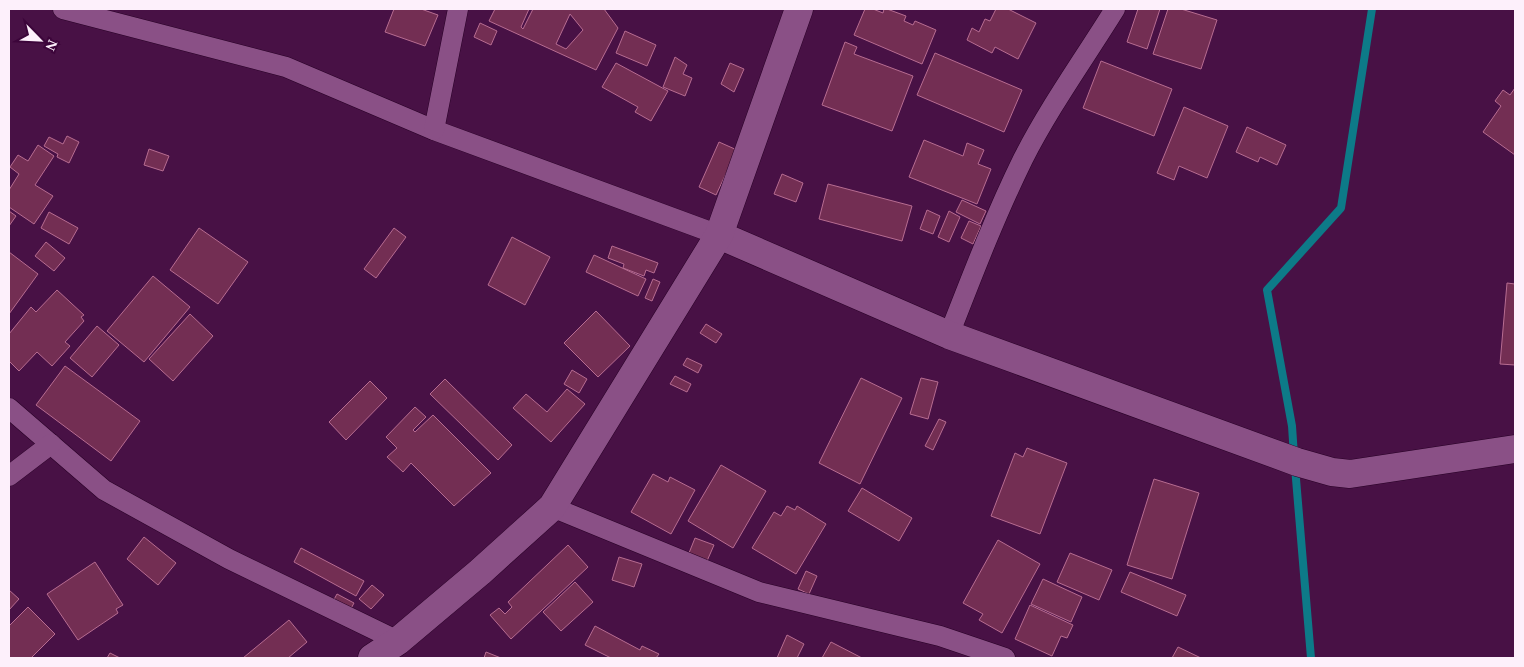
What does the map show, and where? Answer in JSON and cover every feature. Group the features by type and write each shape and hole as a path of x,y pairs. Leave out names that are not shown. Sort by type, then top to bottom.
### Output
{"street":[{"path":"63,9 286,67 434,130 719,236 949,335 1297,462 1332,472 1350,474 1515,449"},
{"path":"434,130 458,9"},
{"path":"372,658 398,641 480,572 552,507 719,236 799,9"},
{"path":"949,335 991,228 1024,158 1066,81 1115,9"},
{"path":"9,408 104,490 229,559 398,641"},
{"path":"9,476 51,444"},
{"path":"552,507 759,592 940,636 967,652 1005,658"}],"building":[{"path":"394,9 421,9 438,15 425,46 385,32"},
{"path":"495,9 529,9 521,27 523,29 533,9 604,9 618,28 596,70 489,21","holes":["570,14 583,30 566,49 556,44"]},
{"path":"865,9 873,9 883,13 884,9 887,9 906,16 904,21 913,25 915,21 936,30 922,64 854,35"},
{"path":"996,9 1008,9 1036,23 1018,59 995,47 992,53 967,40 972,28 979,32 985,19 990,21"},
{"path":"1138,9 1160,9 1147,49 1127,42"},
{"path":"1168,9 1181,9 1217,20 1201,69 1153,54"},
{"path":"480,23 497,31 491,45 474,37"},
{"path":"625,31 656,45 647,66 616,53"},
{"path":"845,42 857,47 854,54 913,76 892,131 822,105"},
{"path":"935,53 1022,90 1004,132 917,95"},
{"path":"675,57 687,65 683,74 692,78 685,96 663,87"},
{"path":"1101,61 1172,89 1154,136 1083,108"},
{"path":"616,63 668,91 651,121 635,112 638,107 602,87"},
{"path":"730,63 744,69 734,92 721,84"},
{"path":"1515,88 1515,155 1483,132 1501,106 1495,101 1503,90 1510,95"},
{"path":"1184,107 1228,126 1207,178 1179,166 1174,180 1157,173"},
{"path":"1247,127 1286,145 1277,165 1260,157 1258,162 1236,152"},
{"path":"67,136 79,142 69,163 57,157 58,154 44,146 49,137 63,144"},
{"path":"924,140 963,156 967,143 984,150 978,164 991,169 977,204 909,177"},
{"path":"719,142 737,150 716,195 699,187"},
{"path":"38,145 54,156 35,185 53,196 34,224 9,207 9,190 19,174 10,167 18,155 28,161"},
{"path":"149,149 169,156 163,171 144,165"},
{"path":"782,174 803,183 796,202 774,194"},
{"path":"828,184 912,206 902,241 819,219"},
{"path":"962,200 986,211 980,224 956,212"},
{"path":"927,210 940,216 933,234 920,229"},
{"path":"9,211 16,216 9,226"},
{"path":"949,211 960,217 949,242 938,237"},
{"path":"49,212 78,228 69,244 41,228"},
{"path":"969,221 981,226 973,244 961,238"},
{"path":"199,228 248,262 218,304 170,270"},
{"path":"394,228 406,237 376,278 364,269"},
{"path":"512,237 550,257 525,305 488,285"},
{"path":"46,242 65,258 54,271 35,256"},
{"path":"612,246 658,263 654,273 646,270 644,276 623,268 624,264 608,258"},
{"path":"9,252 38,274 9,314"},
{"path":"594,255 646,279 638,296 586,272"},
{"path":"153,276 190,307 144,362 107,331"},
{"path":"653,279 660,282 652,301 645,298"},
{"path":"1507,283 1515,284 1515,365 1500,364"},
{"path":"57,290 84,315 81,317 84,321 65,342 70,346 52,366 37,352 19,371 9,361 9,334 31,307 36,312"},
{"path":"596,311 630,346 598,377 564,343"},
{"path":"190,314 213,336 173,381 149,359"},
{"path":"706,324 722,334 716,343 700,333"},
{"path":"97,326 119,345 92,377 70,358"},
{"path":"687,358 702,365 698,373 683,365"},
{"path":"65,366 140,421 111,461 36,405"},
{"path":"572,370 587,379 579,393 564,384"},
{"path":"675,376 691,384 687,392 670,384"},
{"path":"861,378 902,398 860,484 819,463"},
{"path":"921,378 938,382 928,419 910,414"},
{"path":"445,379 512,445 498,460 430,394"},
{"path":"370,381 387,398 346,440 329,422"},
{"path":"567,389 585,404 551,442 513,408 526,394 547,412"},
{"path":"415,407 426,417 413,430 415,432 433,415 491,473 454,506 411,463 403,472 387,457 397,448 386,437"},
{"path":"939,419 946,422 933,450 925,446"},
{"path":"1027,448 1067,463 1040,534 991,516 1015,453 1023,457"},
{"path":"721,465 766,491 733,548 688,521"},
{"path":"653,474 668,482 670,477 695,490 671,534 631,512"},
{"path":"1154,479 1199,493 1172,579 1127,565"},
{"path":"862,488 912,518 899,541 848,511"},
{"path":"787,506 795,510 797,506 826,524 796,574 752,548 774,512 781,516"},
{"path":"144,537 176,563 158,585 127,559"},
{"path":"695,538 714,545 707,561 689,553"},
{"path":"998,540 1040,564 1002,633 979,620 983,614 963,603"},
{"path":"568,545 588,567 511,639 490,615 499,608 505,614 512,607 508,602"},
{"path":"301,548 364,581 356,596 294,562"},
{"path":"1070,553 1112,570 1099,600 1057,582"},
{"path":"619,557 642,564 634,587 612,580"},
{"path":"95,562 123,605 116,609 118,613 78,640 47,594"},
{"path":"806,571 817,576 809,594 798,589"},
{"path":"1130,572 1186,595 1177,616 1121,592"},
{"path":"1043,579 1082,597 1071,622 1031,604"},
{"path":"575,582 593,602 561,631 543,612"},
{"path":"372,585 384,595 371,609 359,599"},
{"path":"9,590 19,599 9,610"},
{"path":"337,594 354,603 348,614 331,605"},
{"path":"1030,605 1073,625 1067,638 1061,636 1052,656 1015,639"},
{"path":"28,607 55,634 31,658 9,658 9,626"},
{"path":"289,620 307,642 288,658 243,658"},
{"path":"595,626 640,650 642,646 659,654 656,658 611,658 585,645"},
{"path":"787,635 804,644 797,658 777,658"},
{"path":"831,642 862,658 822,658"},
{"path":"1178,647 1201,658 1172,658"},
{"path":"486,652 501,658 484,658"},
{"path":"110,653 120,658 107,658"}],"waterway":[{"path":"1294,456 1292,426 1267,290 1341,208 1372,9"},
{"path":"1295,467 1311,658"}]}
